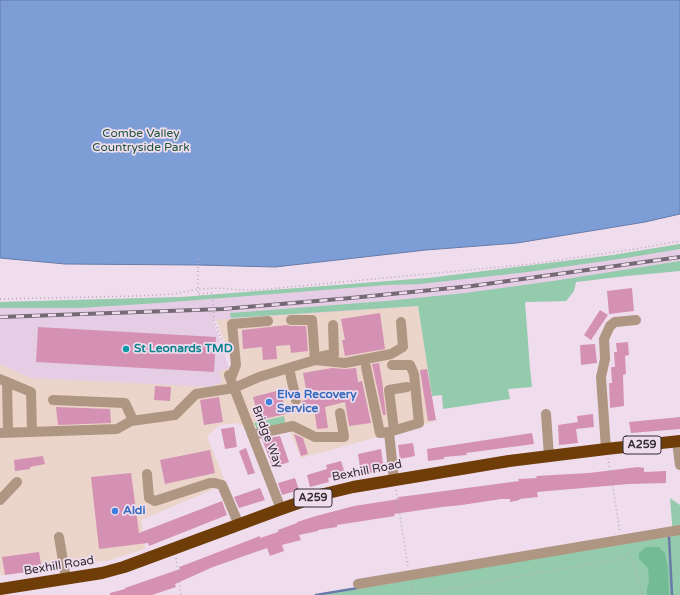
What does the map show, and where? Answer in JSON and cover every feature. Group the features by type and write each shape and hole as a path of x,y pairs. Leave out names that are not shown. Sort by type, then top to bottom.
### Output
{"highway":[{"name":"Bexhill Road","path":"0,589 102,573 124,567 281,509 324,494 353,487 509,461 679,441"}],"street":[{"path":"291,320 312,320 315,360"},
{"path":"606,449 601,376 605,360 604,339 610,326 615,322 636,320"},
{"path":"231,380 236,365 232,324 268,321"},
{"path":"315,360 345,363 391,354 403,346 401,322"},
{"path":"32,432 31,392 4,381 4,432 32,432 117,429 133,420 175,415 196,394 231,380 259,376 315,360 322,356 334,354 333,325"},
{"path":"366,367 380,433 419,423 414,374 410,365 392,365"},
{"path":"289,368 296,400"},
{"name":"Bridge Way","path":"231,380 281,509"},
{"path":"394,480 389,390 407,386"},
{"path":"53,400 125,403 133,420"},
{"path":"252,435 293,426 315,437 344,437 340,413"},
{"path":"546,414 549,456"},
{"path":"679,441 680,465"},
{"path":"147,474 149,498 155,501 210,483 222,485 239,525"},
{"path":"0,500 17,482"},
{"path":"358,584 680,530"},
{"path":"59,537 66,579"}],"path":[{"path":"0,299 137,296 174,294 198,289 218,288 258,290 532,264 680,241"},
{"path":"198,259 198,294 212,293 214,320 226,352"},
{"path":"606,449 621,540"},
{"path":"394,480 410,576"},
{"path":"175,548 181,595"},
{"path":"409,595 413,592 422,594 623,558 629,551 643,595"}],"shaded area":[{"path":"680,244 680,271 576,282 574,291 566,301 418,306 213,320 229,368 219,372 222,382 211,387 31,378 0,364 0,302 181,297 428,278 613,255"},
{"path":"418,306 436,421 301,458 289,429 260,435 238,423 219,425 207,436 226,484 141,520 145,549 106,561 67,565 63,568 48,568 2,576 0,573 0,364 31,378 218,372 233,366 216,319"}],"green space":[{"path":"680,244 680,249 626,258 528,272 420,284 387,285 79,308 0,308 0,302 181,297 428,278 613,255"},
{"path":"680,261 680,271 576,282 574,291 566,301 525,302 532,387 508,389 510,399 443,409 442,395 432,396 418,306 231,318 230,313 386,301 465,293"},
{"path":"284,416 286,425 257,429 254,423"},
{"path":"670,498 680,505 680,595 324,595 673,536"},
{"path":"646,547 659,547 665,553 668,569 669,595 647,595 649,581 648,568 639,559 639,553"}],"water":[{"name":"Combe Valley Countryside Park","path":"0,0 680,0 680,214 645,222 517,243 426,250 275,267 65,264 0,258"}],"building":[{"path":"632,288 634,311 609,314 607,291"},
{"path":"600,310 608,315 591,340 584,335"},
{"path":"380,313 385,349 345,356 342,340 345,340 341,319"},
{"path":"287,325 306,326 308,351 291,353 290,345 276,346 277,359 263,360 262,347 243,349 242,330"},
{"name":"St Leonards TMD","path":"38,327 216,337 214,372 36,362"},
{"path":"628,342 629,355 625,356 626,374 623,375 624,406 610,408 609,383 612,383 611,367 615,367 614,352 617,352 616,343"},
{"path":"595,344 597,363 581,365 580,345"},
{"path":"379,363 386,415 383,415 372,364"},
{"path":"332,368 356,368 358,382 362,381 371,423 349,426 345,402 325,407 328,428 317,429 314,408 263,419 260,407 256,408 253,397 280,390 284,405 301,405 302,401 308,399 303,373"},
{"path":"427,369 436,420 428,421 420,370"},
{"path":"155,386 171,387 170,401 154,400"},
{"path":"219,397 223,422 204,425 200,400"},
{"path":"56,407 110,409 111,423 58,425"},
{"path":"593,414 594,427 576,429 578,443 559,445 558,425 578,422 577,416"},
{"path":"680,417 680,429 631,433 629,422"},
{"path":"234,427 237,447 225,449 221,429"},
{"path":"532,433 534,444 466,453 467,455 444,457 444,459 428,461 427,449"},
{"path":"294,434 303,438 308,454 301,456"},
{"path":"280,436 289,462 273,468 262,439"},
{"path":"413,443 415,456 400,459 398,445"},
{"path":"246,448 255,473 248,475 239,451"},
{"path":"381,449 384,471 361,474 358,454"},
{"path":"210,450 215,473 165,484 160,460"},
{"path":"43,456 45,464 30,467 30,469 15,471 14,460"},
{"path":"341,461 345,474 328,478 329,482 310,487 307,475 327,469 326,465"},
{"path":"638,467 644,468 644,472 666,471 666,483 629,484 537,492 538,497 519,499 520,500 510,502 510,499 501,499 394,514 395,516 337,525 337,527 299,535 301,540 282,545 284,551 270,556 267,548 213,567 175,584 176,587 152,595 110,595 110,593 180,569 179,567 260,536 260,538 278,532 278,530 297,522 354,506 399,499 398,497 519,481 518,479 537,478 536,476 589,473"},
{"name":"Aldi","path":"131,473 139,533 222,501 227,515 149,546 148,543 99,549 91,477"},
{"path":"295,478 299,490 282,495 278,483"},
{"path":"260,488 265,500 239,508 234,497"},
{"path":"39,552 42,570 5,575 2,557"}],"waterway":[{"path":"667,536 669,536 672,595"},
{"path":"316,595 358,588"}],"railway":[{"path":"0,317 223,309 351,298 472,286 680,257"}],"place":[{"name":"St Leonards TMD","path":"126,349"},
{"name":"Elva Recovery Service","path":"269,402"},
{"name":"Aldi","path":"115,511"}]}
